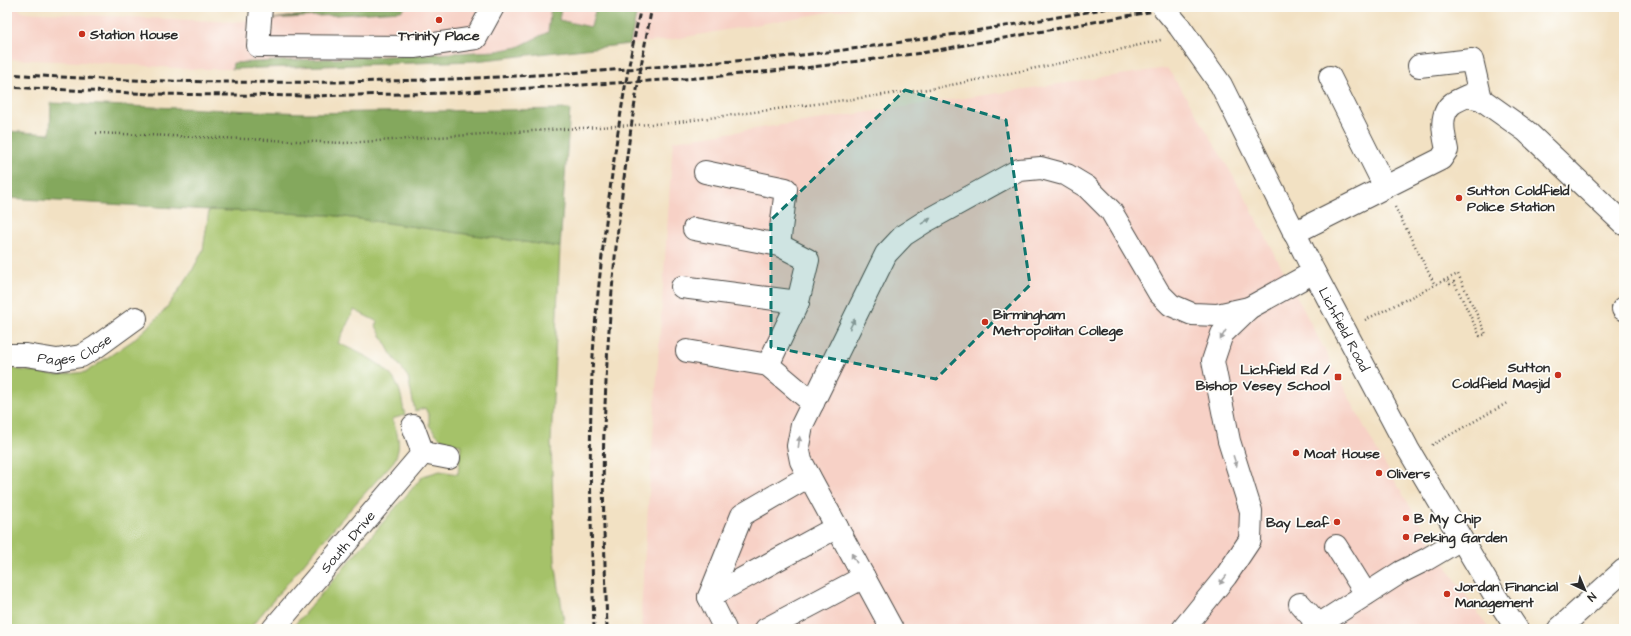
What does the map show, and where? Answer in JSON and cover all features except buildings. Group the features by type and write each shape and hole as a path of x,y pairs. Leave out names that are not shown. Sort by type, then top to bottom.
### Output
{"main road":[{"path":"260,7 258,46 414,47 476,38 493,7"},
{"name":"Lichfield Road","path":"1163,7 1182,30 1221,85 1314,272 1408,449 1494,594 1517,629"},
{"path":"1419,66 1472,60 1481,100"},
{"path":"1330,77 1385,187"},
{"path":"1294,233 1441,159 1447,150 1442,131 1444,115 1452,104 1468,96 1481,100 1526,131 1624,224"},
{"path":"892,629 809,476 801,460 798,446 802,425 886,254 904,235 926,221 1020,170 1041,168 1066,175 1088,187 1111,211 1158,293 1171,305 1192,314 1217,315 1250,308"},
{"path":"705,172 786,190 779,245"},
{"path":"694,229 779,245 808,260 798,302 768,365"},
{"path":"1183,629 1226,576 1250,540 1251,511 1229,441 1213,361 1222,334 1250,308 1314,272"},
{"path":"682,287 798,302"},
{"name":"Pages Close","path":"7,355 26,355 57,360 81,356 136,318"},
{"path":"687,351 768,365 813,403"},
{"path":"413,426 423,453 449,458"},
{"name":"South Drive","path":"273,629 423,453"},
{"path":"725,629 709,597 742,515 809,476"},
{"path":"709,597 837,527"},
{"path":"1300,604 1321,626 1366,594 1401,572 1461,539"},
{"path":"1336,546 1366,594"},
{"path":"1559,629 1624,570"},
{"path":"766,629 864,577"}],"path":[{"path":"96,133 345,143 671,123 936,88 1071,61 1182,30"},
{"path":"1385,187 1435,285"},
{"path":"1382,312 1447,279 1458,274 1486,334 1480,336 1454,282 1450,284 1447,279"},
{"path":"1442,439 1508,404"}],"highlighted area":[{"path":"905,90 1006,120 1030,285 936,379 771,347 771,220"}],"shaded area":[{"path":"7,7 17,7 22,12 234,22 366,7 858,7 668,40 475,61 263,69 189,69 109,63 7,59"},
{"name":"Birmingham Metropolitan College","path":"1167,68 1190,103 1243,193 1377,451 1444,563 1489,629 643,629 641,610 673,141"}],"green space":[{"path":"366,7 406,7 401,11 272,19"},
{"path":"551,7 561,8 559,20 591,27 596,7 638,7 630,44 475,61 232,69 233,63 497,51 518,47 548,32"},
{"path":"51,103 306,113 570,109 560,247 330,215 209,210 7,198 7,131 50,134"},
{"path":"209,210 330,215 560,247 551,443 555,561 565,629 291,629 423,476 440,471 458,474 461,445 442,440 436,434 429,425 429,416 425,408 415,411 408,377 391,354 376,326 378,322 354,310 338,343 363,355 379,365 387,371 399,388 405,415 392,419 398,440 398,450 394,461 338,523 249,629 7,629 7,368 57,375 86,372 132,341 165,310 192,271 203,250"}],"railway":[{"path":"594,629 590,462 594,340 608,202 629,63 641,7"},
{"path":"607,629 603,462 607,356 615,255 627,156 634,106 652,7"},
{"path":"7,74 175,81 342,82 426,80 593,71 811,54 963,33 1115,7"},
{"path":"7,87 153,94 307,96 448,93 698,78 805,68 921,53 1177,7"}],"place":[{"name":"Trinity Place","path":"439,20"},
{"name":"Station House","path":"82,34"},
{"name":"Sutton Coldfield Police Station","path":"1459,198"},
{"name":"Birmingham Metropolitan College","path":"985,322"},
{"name":"Sutton Coldfield Masjid","path":"1558,375"},
{"name":"Lichfield Rd / Bishop Vesey School","path":"1338,377"},
{"name":"Moat House","path":"1296,453"},
{"name":"Olivers","path":"1379,473"},
{"name":"B My Chip","path":"1406,518"},
{"name":"Bay Leaf","path":"1337,522"},
{"name":"Peking Garden","path":"1406,537"},
{"name":"Jordan Financial Management","path":"1447,594"}]}
